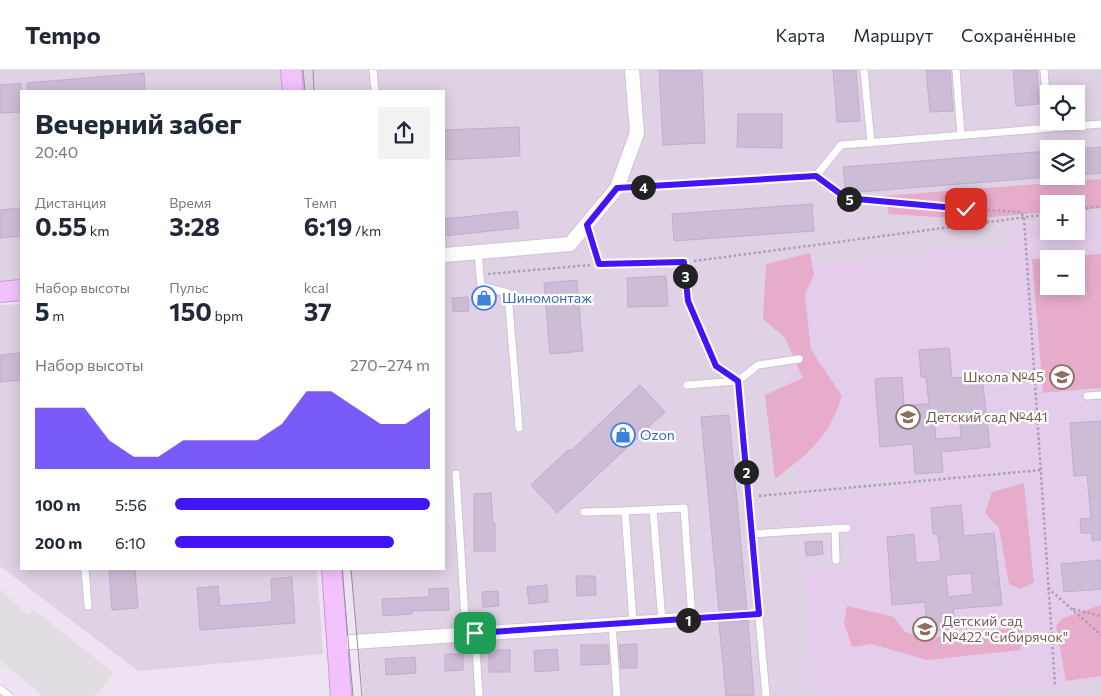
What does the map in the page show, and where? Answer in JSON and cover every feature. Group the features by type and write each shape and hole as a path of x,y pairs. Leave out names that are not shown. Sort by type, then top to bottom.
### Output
{"street":[{"path":"291,70 293,90"},
{"path":"445,255 570,244 617,188 636,133 632,70"},
{"path":"0,292 20,290"},
{"path":"332,570 342,696"},
{"path":"338,643 612,623 688,620"}],"lane":[{"path":"373,70 375,90"},
{"path":"864,70 870,143"},
{"path":"956,70 961,135"},
{"path":"1044,70 1045,85"},
{"path":"1085,125 1101,124"},
{"path":"617,188 816,176 841,145 1040,129"},
{"path":"587,225 599,264 684,262"},
{"path":"478,252 481,286 508,293 519,428"},
{"path":"687,385 738,381 758,365 799,359"},
{"path":"738,381 766,696"},
{"path":"1086,396 1101,394"},
{"path":"456,474 470,633 479,696"},
{"path":"584,512 684,508 688,620 759,614"},
{"path":"653,510 662,621"},
{"path":"625,511 633,622"},
{"path":"835,528 836,560"},
{"path":"751,534 847,528"},
{"path":"85,570 88,606"},
{"path":"612,623 617,696"},
{"path":"0,689 9,696"}],"path":[{"path":"816,176 846,198 902,205 1021,212 1024,218 1055,686"},
{"path":"1085,209 1101,206"},
{"path":"738,381 716,366 688,301 684,262 1040,215"},
{"path":"480,274 599,264"},
{"path":"748,497 1041,470"},
{"path":"1048,588 1101,635"},
{"path":"1071,608 1101,616"}],"shaded area":[{"path":"0,70 1101,70 1101,696 364,696 350,570 445,570 445,90 20,90 20,290 0,292"},
{"path":"1101,179 1101,208 1085,209 1085,195 1040,195 1040,213 967,219 889,214 884,196 1040,184 1085,185 1085,180"},
{"path":"1101,216 1101,681 923,696 815,696 804,571 851,566 846,522 802,525 798,497 1030,474 1030,468 798,487 785,366 799,364 787,265 1013,246 1012,224 1040,222 1040,240 1085,240 1085,217"},
{"path":"810,253 814,275 805,294 811,350 842,396 831,423 824,434 807,453 775,479 765,395 803,378 785,338 763,319 766,264"},
{"path":"1101,254 1101,388 1043,393 1032,259 1040,258 1040,295 1085,295 1085,255"},
{"path":"20,304 20,570 317,570 323,654 138,671 0,566 0,305"},
{"path":"1024,483 1034,582 1021,589 1009,584 999,528 985,513 992,492"},
{"path":"0,590 28,615 34,610 114,673 95,696 43,696 0,660"},
{"path":"1101,605 1101,676 1066,681 1056,626 1063,618"},
{"path":"847,606 894,617 904,631 922,639 1022,627 1021,650 927,660 871,644 852,647 844,623"}],"building":[{"path":"659,70 702,70 705,143 663,145"},
{"path":"833,70 856,70 860,121 837,122"},
{"path":"926,70 950,70 953,111 930,112"},
{"path":"1013,70 1037,70 1039,104 1016,106"},
{"path":"144,73 145,90 27,90 27,83"},
{"path":"21,83 20,112 0,113 0,85"},
{"path":"738,114 782,114 782,148 737,147"},
{"path":"519,127 520,156 445,160 445,130"},
{"path":"1101,147 1101,173 1085,174 1085,148"},
{"path":"1040,152 1040,178 846,193 843,167"},
{"path":"812,204 814,231 674,241 672,214"},
{"path":"20,208 20,236 0,238 0,210"},
{"path":"517,211 519,228 445,236 445,219"},
{"path":"666,276 668,306 628,307 627,278"},
{"path":"577,280 583,351 550,354 544,283"},
{"path":"468,297 469,311 453,312 452,298"},
{"path":"949,348 952,378 982,376 990,447 941,452 943,472 915,474 913,444 880,447 875,379 902,377 904,405 929,404 926,377 921,377 919,350","holes":["959,416 961,437 936,439 934,418"]},
{"path":"20,353 20,380 0,382 0,355"},
{"path":"640,385 665,412 557,513 531,485 569,449 571,451"},
{"path":"729,415 747,610 719,612 701,417"},
{"path":"1101,421 1101,540 1092,541 1092,533 1081,533 1080,519 1091,518 1087,475 1074,476 1070,423"},
{"path":"491,493 493,523 495,523 495,551 474,551 474,494"},
{"path":"961,505 964,536 994,533 1002,605 953,609 955,629 927,631 925,602 892,605 887,537 914,534 916,563 941,561 938,534 933,534 931,508","holes":["971,573 973,594 948,597 946,575"]},
{"path":"822,541 823,554 806,556 805,542"},
{"path":"1101,560 1101,589 1064,592 1061,564"},
{"path":"109,570 135,570 138,608 112,610"},
{"path":"576,576 595,576 596,595 577,596"},
{"path":"292,577 295,623 200,630 197,588 218,586 220,606 272,602 271,579"},
{"path":"547,585 548,602 529,604 527,587"},
{"path":"448,588 449,610 412,611 412,614 383,616 382,599 429,597 429,589"},
{"path":"498,591 499,606 483,607 482,592"},
{"path":"748,620 754,696 726,696 719,623"},
{"path":"637,644 637,668 621,668 619,645"},
{"path":"581,645 608,645 609,664 581,665"},
{"path":"557,649 559,670 535,672 534,651"},
{"path":"489,650 510,650 510,672 489,672"},
{"path":"445,654 463,654 463,670 445,671"},
{"path":"415,657 416,673 386,675 385,659"}],"tram line":[{"path":"303,70 305,90"},
{"path":"313,70 314,90"},
{"path":"342,570 353,696"},
{"path":"351,570 362,696"}],"place":[{"name":"Шиномонтаж","path":"484,298"},
{"name":"Школа №45","path":"1062,377"},
{"name":"Детский сад №441","path":"908,417"},
{"name":"Ozon","path":"623,435"},
{"name":"Детский сад №422 \"Сибирячок\"","path":"925,629"}],"route":[{"path":"475,633 759,614 738,381 716,366 688,301 684,262 599,264 587,225 617,188 816,176 846,198 902,205 966,209"}]}
